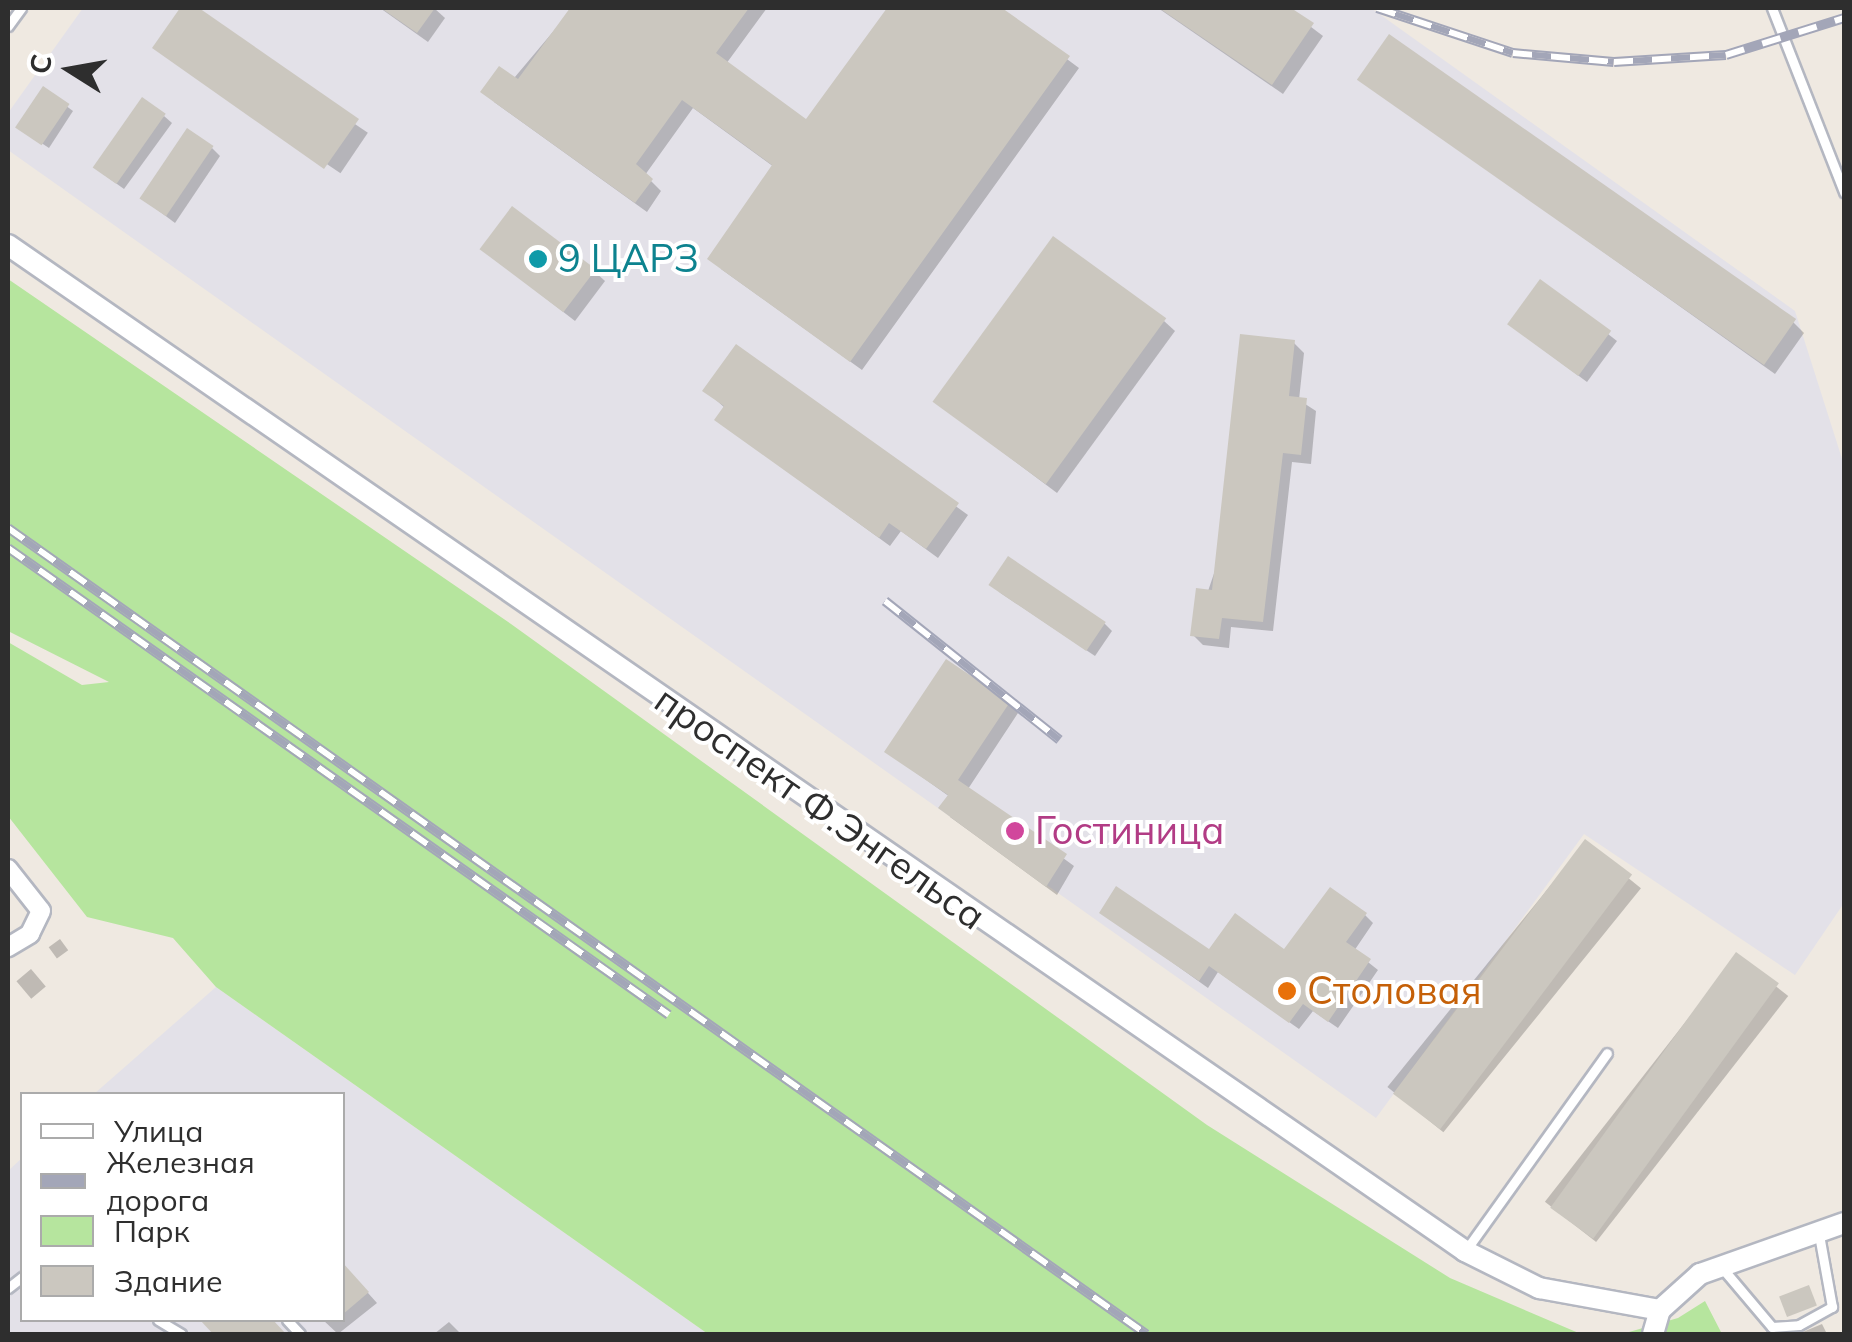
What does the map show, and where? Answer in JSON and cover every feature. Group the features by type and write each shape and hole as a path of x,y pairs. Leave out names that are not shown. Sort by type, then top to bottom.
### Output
{"street":[{"name":"проспект Ф.Энгельса","path":"8,246 1465,1251 1539,1288 1660,1310"},
{"path":"8,869 42,911 30,934 8,947"},
{"path":"1653,1334 1660,1310 1722,1266 1844,1223"}],"lane":[{"path":"8,26 21,8"},
{"path":"1772,8 1844,192"},
{"path":"1465,1251 1607,1053"},
{"path":"1722,1266 1772,1327 1798,1325 1832,1307 1818,1232"}],"shaded area":[{"path":"83,8 1371,8 1795,311 1844,465 1844,903 1795,975 1584,834 1376,1118 8,150 8,113"},
{"path":"216,987 708,1334 8,1334 8,1171 20,1160 20,1322 345,1322 345,1092 96,1092"}],"green space":[{"path":"8,279 511,624 1207,1125 1450,1278 1581,1334 708,1334 216,987 173,938 87,917 8,816 8,642 82,685 109,682 8,631"},
{"path":"1705,1301 1722,1334 1622,1334 1678,1318"}],"building":[{"path":"180,8 199,8 359,119 324,169 152,48"},
{"path":"381,8 435,8 417,33"},
{"path":"570,8 749,8 716,53 806,119 887,8 1002,8 1070,56 850,362 707,259 772,165 682,100 636,164 653,179 635,203 480,92 499,66 518,79"},
{"path":"1159,8 1291,8 1314,23 1272,85"},
{"path":"1389,34 1796,319 1764,365 1357,80"},
{"path":"43,86 70,104 42,145 15,127"},
{"path":"142,97 166,114 116,184 93,167"},
{"path":"187,128 214,146 166,216 139,198"},
{"name":"9 ЦАРЗ","path":"512,206 596,269 563,312 480,249"},
{"path":"1053,236 1166,318 1046,484 933,402"},
{"path":"1540,279 1611,331 1578,376 1507,324"},
{"path":"1240,334 1295,340 1289,396 1307,398 1301,455 1283,453 1263,622 1222,618 1219,639 1190,636 1196,588 1212,590"},
{"path":"736,344 959,503 926,549 889,523 879,538 714,420 724,406 702,391"},
{"path":"1008,556 1106,622 1086,651 988,585"},
{"path":"946,659 1010,702 958,780 1067,854 1046,887 938,808 948,795 884,752"},
{"path":"1585,839 1632,875 1440,1129 1393,1094"},
{"path":"1116,886 1209,949 1235,913 1284,949 1330,887 1367,913 1346,942 1371,959 1328,1022 1303,1004 1289,1023 1209,966 1199,981 1099,913"},
{"path":"1736,952 1779,983 1593,1239 1550,1208"},
{"path":"345,1265 369,1292 345,1312"},
{"path":"1809,1285 1817,1306 1787,1317 1779,1296"},
{"path":"202,1322 275,1322 286,1334 213,1334"}],"railway":[{"path":"1377,8 1513,53 1614,62 1726,55 1844,18"},
{"path":"8,528 1146,1334"},
{"path":"8,548 669,1015"},
{"path":"885,601 1060,740"}],"place":[{"name":"9 ЦАРЗ","path":"538,259"},
{"name":"Гостиница","path":"1015,831"},
{"name":"Столовая","path":"1287,991"}]}
